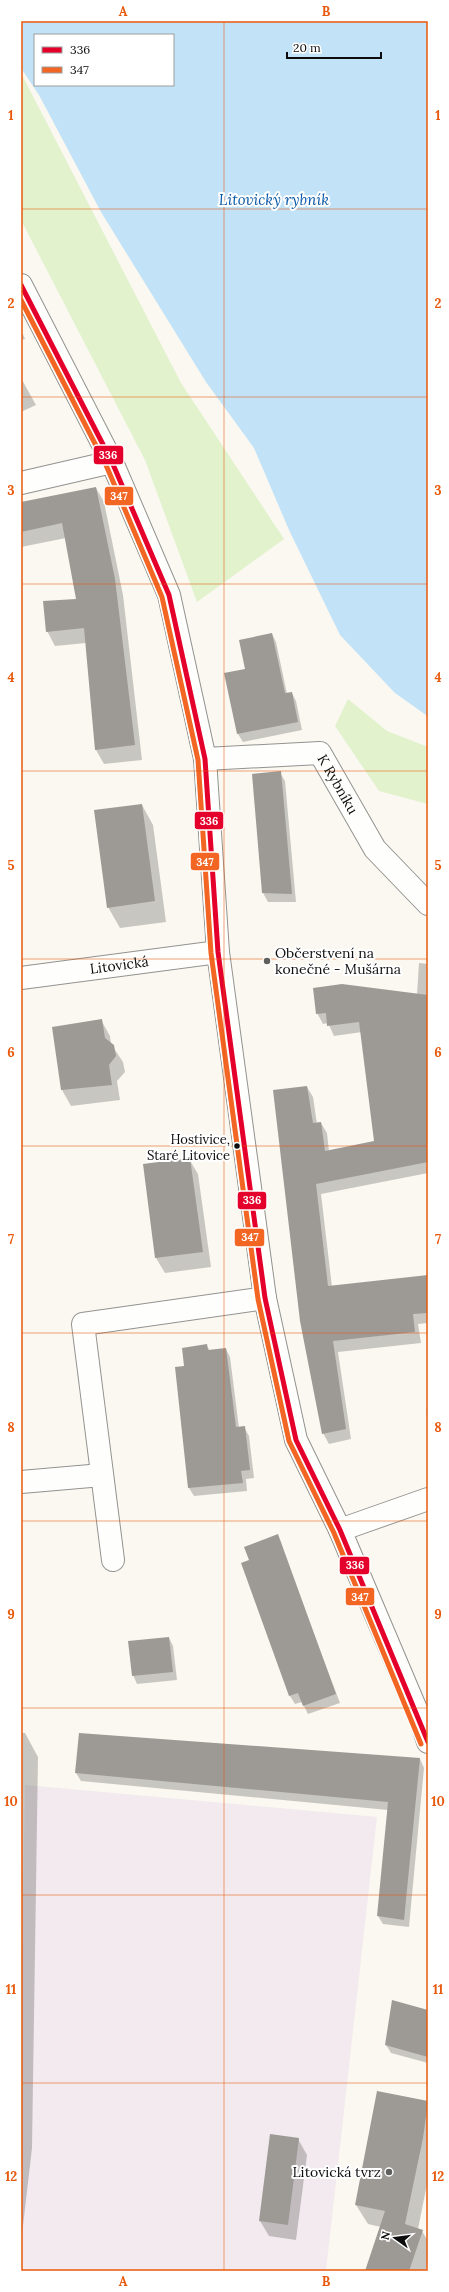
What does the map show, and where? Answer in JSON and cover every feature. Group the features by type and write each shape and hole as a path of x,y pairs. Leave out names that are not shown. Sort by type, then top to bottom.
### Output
{"street":[{"path":"21,285 112,462 169,594 205,759 218,952 265,1298 296,1440 340,1530 426,1720 428,1742"},
{"path":"21,483 112,462"},
{"name":"K Rybníku","path":"205,759 320,753 375,849 428,904"},
{"name":"Litovická","path":"21,978 218,952"},
{"path":"113,1560 83,1324 265,1298"},
{"path":"21,1482 102,1475"},
{"path":"340,1530 428,1499"}],"shaded area":[{"path":"25,1785 377,1817 326,2271 21,2271 21,2002"}],"green space":[{"path":"21,73 181,383 284,539 197,602 145,460 21,220"},
{"path":"348,699 387,731 428,747 428,804 379,791 335,726"}],"water":[{"name":"Litovický rybník","path":"21,21 428,21 428,719 426,715 395,693 340,635 289,530 254,448 206,382 101,212 39,95 21,68"}],"building":[{"path":"96,487 115,579 135,745 95,750 84,628 46,632 43,601 76,599 62,523 21,532 21,502"},
{"path":"272,633 285,693 292,692 298,722 237,734 224,673 245,669 239,640"},
{"path":"281,771 292,894 262,893 252,774"},
{"path":"142,804 155,901 107,908 94,810"},
{"path":"342,984 428,995 428,1162 316,1184 328,1286 428,1275 428,1313 413,1314 415,1332 333,1341 346,1429 322,1434 300,1321 273,1090 307,1086 313,1123 321,1122 325,1151 374,1141 359,1022 327,1026 326,1013 316,1014 313,988"},
{"path":"102,1019 105,1038 114,1045 116,1056 109,1065 112,1085 61,1090 52,1027"},
{"path":"190,1158 203,1252 155,1258 143,1164"},
{"path":"207,1344 208,1350 226,1348 236,1427 245,1426 250,1470 241,1471 243,1483 188,1488 175,1367 184,1366 182,1348"},
{"path":"278,1534 336,1694 303,1706 298,1693 289,1696 241,1563 249,1560 244,1547"},
{"path":"169,1637 173,1672 132,1676 128,1641"},
{"path":"79,1733 420,1758 404,1920 377,1916 388,1802 75,1773"},
{"path":"392,2000 428,2010 428,2057 385,2045"},
{"name":"Litovická tvrz","path":"377,2091 428,2101 423,2138 405,2224 423,2230 409,2271 365,2271 385,2211 355,2205"},
{"path":"270,2134 299,2138 288,2225 259,2221"}],"transit line":[{"name":"336","path":"21,285 112,462 169,595 205,759 218,952 265,1298 296,1440 340,1530 428,1742"},
{"name":"347","path":"21,300 106,465 162,597 198,760 211,953 258,1299 289,1441 334,1533 421,1744"}],"place":[{"name":"Občerstvení na konečné - Mušárna","path":"267,961"},
{"name":"Hostivice, Staré Litovice","path":"237,1146"},
{"name":"Litovická tvrz","path":"389,2172"}]}
